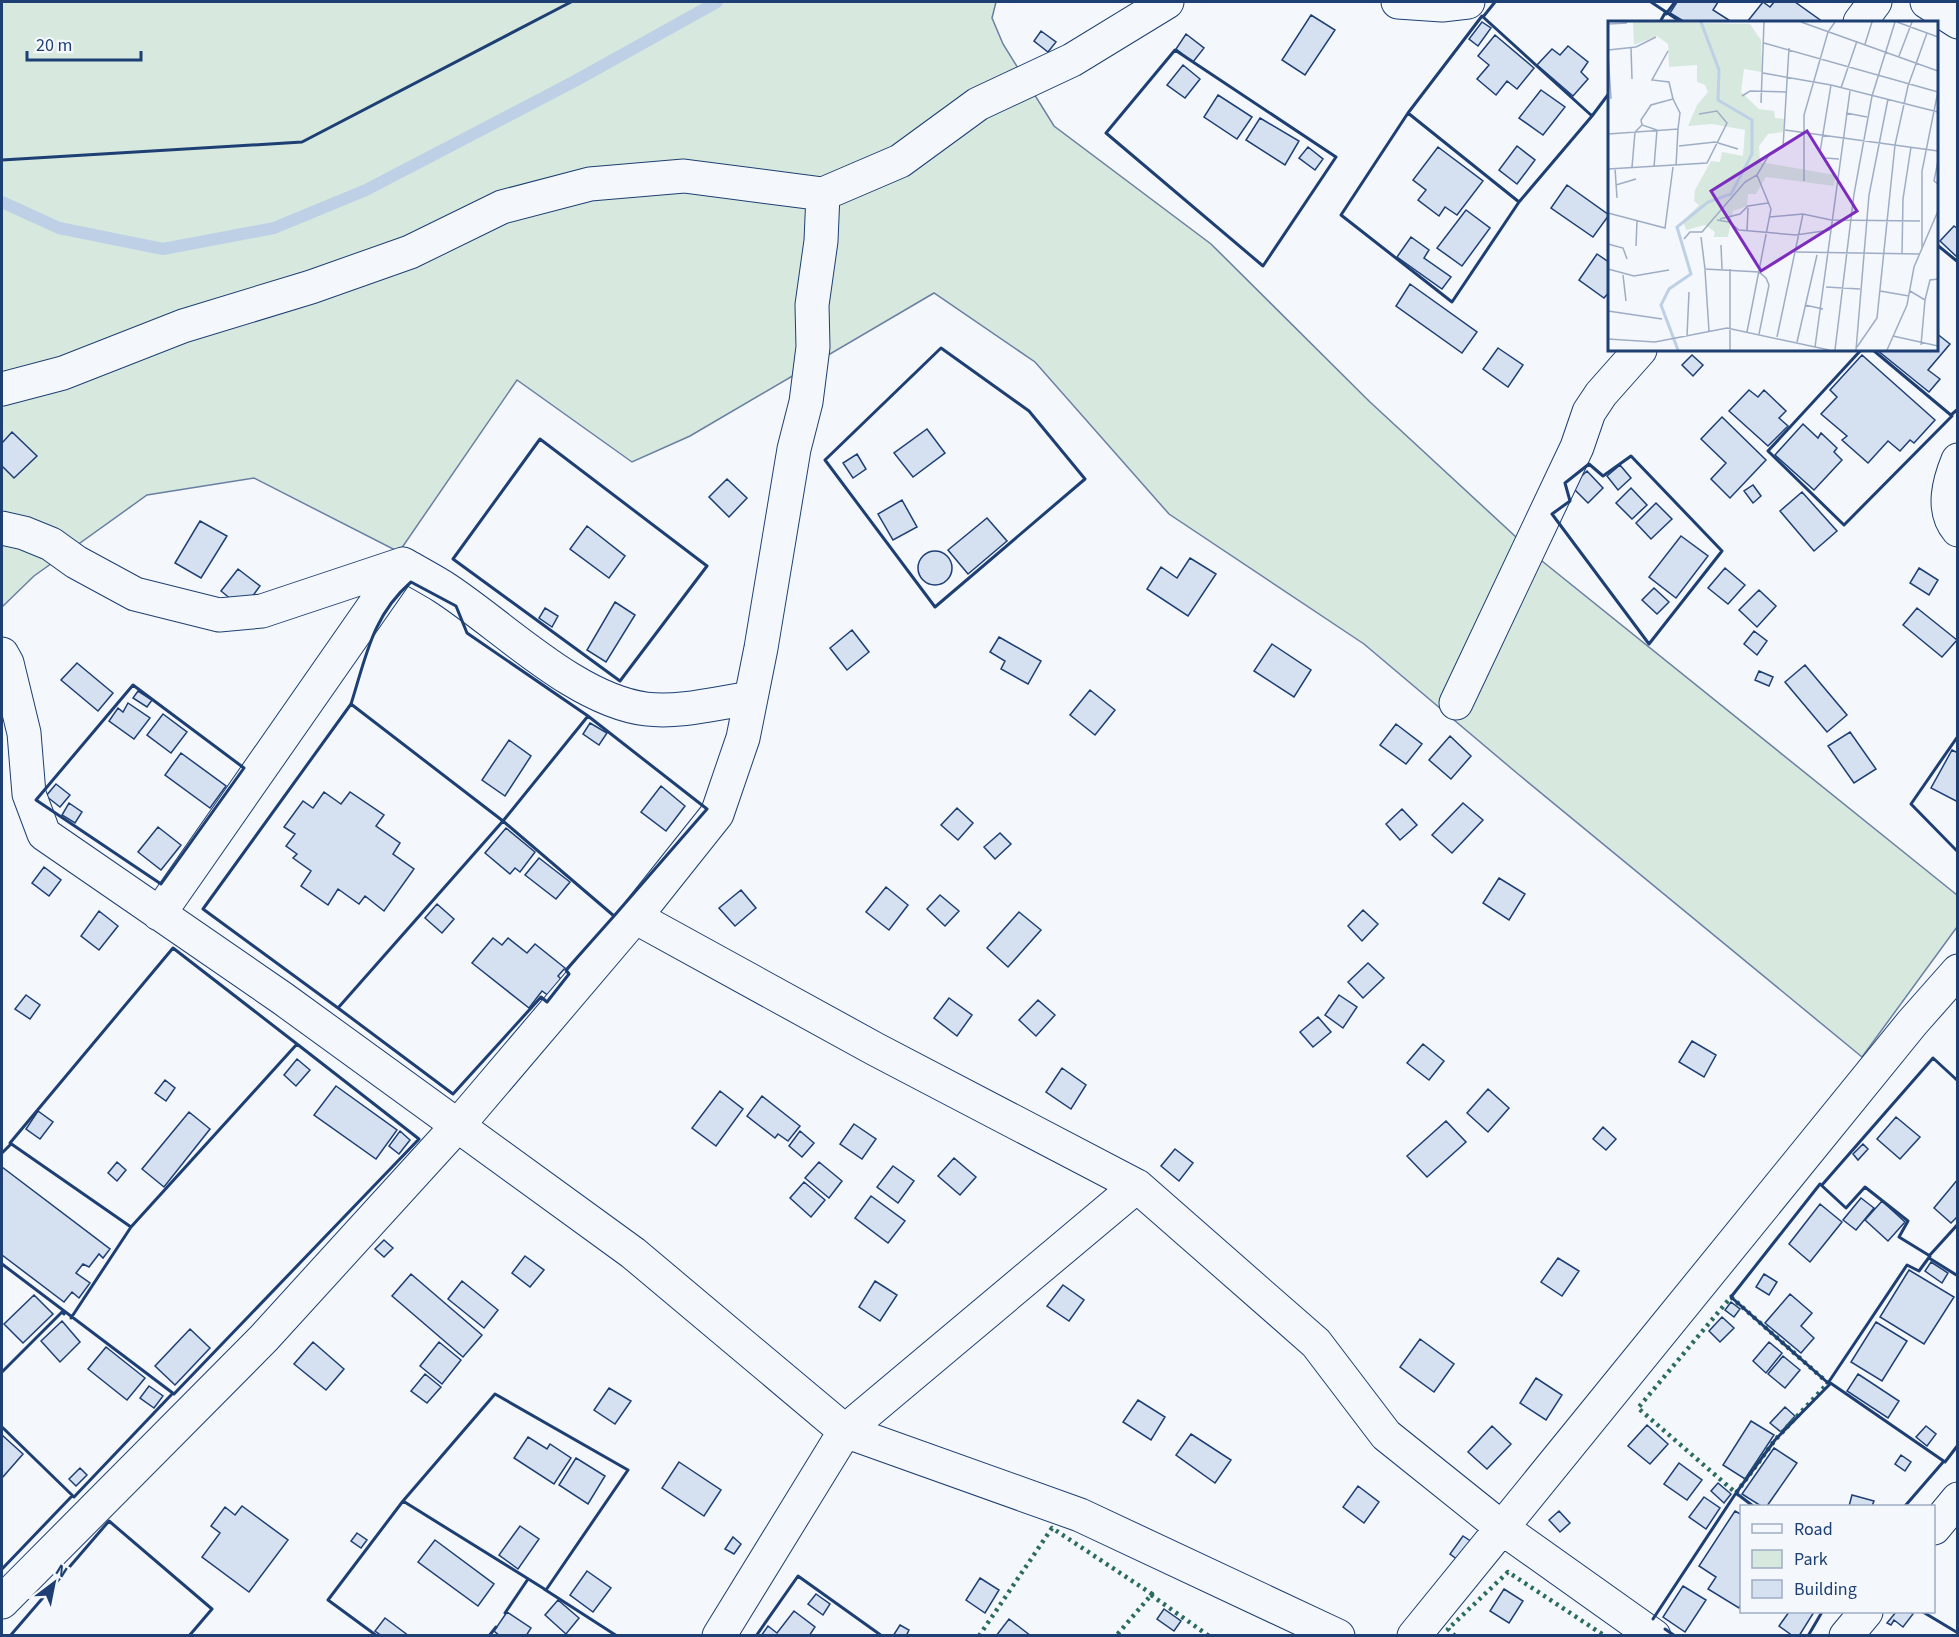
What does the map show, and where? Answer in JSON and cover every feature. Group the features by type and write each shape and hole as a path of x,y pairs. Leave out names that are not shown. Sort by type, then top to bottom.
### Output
{"street":[{"path":"2,389 63,373 183,326 311,287 410,252 502,207 590,184 684,176 823,194 900,160 978,104 1072,60 1167,2"},
{"path":"1398,2 1442,5 1468,2"},
{"path":"1861,21 1875,2"},
{"path":"1927,2 1958,22"},
{"path":"2,1602 264,1338 459,1124 635,917 717,814 743,738 794,449 806,402 813,347 812,305 821,241 823,194"},
{"path":"1456,703 1577,447 1589,412 1601,393 1639,351"},
{"path":"1958,460 1947,485 1950,521 1958,530"},
{"path":"2,528 24,533 51,544 76,562 135,594 219,615 262,611 403,564 444,588 492,625 599,696 646,709 692,707 751,699"},
{"path":"159,914 403,564"},
{"path":"2,654 7,663 24,733 29,794 44,834 459,1124 633,1253 845,1431 1080,1515 1338,1635"},
{"path":"635,917 875,1049 1137,1186 1316,1343 1386,1435 1502,1528 1654,1635"},
{"path":"1414,1635 1912,1023 1958,971"},
{"path":"719,1635 845,1431 1137,1186"},
{"path":"1935,1527 1958,1499"},
{"path":"1846,1635 1864,1613"}],"green space":[{"path":"2,2 996,2 992,18 1003,44 1054,126 1211,244 1370,402 1542,561 1957,895 1957,927 1862,1057 1364,644 1169,514 1035,362 934,293 690,436 632,462 517,380 399,552 254,478 147,495 34,576 2,607"}],"building":[{"path":"1677,2 1718,2 1713,10 1730,21 1683,21 1670,13"},
{"path":"1763,2 1770,7 1774,2 1795,2 1822,21 1748,21"},
{"path":"1311,15 1335,30 1305,75 1282,60"},
{"path":"1482,22 1491,28 1478,46 1469,39"},
{"path":"1041,31 1056,42 1048,52 1034,41"},
{"path":"1186,34 1204,48 1193,62 1176,49"},
{"path":"1495,35 1534,68 1517,89 1507,81 1496,95 1477,79 1489,65 1478,56"},
{"path":"1568,46 1588,62 1581,72 1588,79 1573,96 1537,65 1552,49 1560,55"},
{"path":"1183,65 1200,79 1185,98 1167,85"},
{"path":"1541,90 1565,107 1543,135 1519,118"},
{"path":"1218,95 1252,117 1237,139 1204,117"},
{"path":"1260,118 1299,141 1285,165 1246,140"},
{"path":"1517,146 1535,160 1517,184 1499,170"},
{"path":"1308,147 1323,159 1315,170 1299,158"},
{"path":"1438,147 1483,181 1457,215 1445,207 1439,216 1418,200 1426,190 1413,180"},
{"path":"1567,185 1608,216 1593,237 1551,208"},
{"path":"1466,210 1490,228 1462,266 1437,248"},
{"path":"1954,226 1958,229 1957,257 1940,241"},
{"path":"1411,237 1429,250 1424,258 1451,277 1442,289 1397,257"},
{"path":"1597,254 1608,262 1608,293 1604,298 1579,280"},
{"path":"1410,284 1477,332 1462,353 1396,306"},
{"path":"1938,335 1950,344 1928,370 1940,379 1929,392 1878,351 1938,351"},
{"path":"1498,348 1523,365 1508,387 1483,369"},
{"path":"1692,355 1703,365 1693,376 1682,365"},
{"path":"1862,355 1935,420 1914,443 1910,440 1900,451 1888,441 1868,463 1842,440 1847,436 1821,414 1837,397 1830,390"},
{"path":"1749,390 1758,397 1764,390 1786,411 1779,418 1788,426 1768,446 1729,411"},
{"path":"1722,417 1766,460 1730,498 1711,479 1726,463 1701,439"},
{"path":"1803,424 1818,438 1821,433 1837,448 1834,452 1842,460 1814,490 1775,455"},
{"path":"927,429 945,453 913,477 894,453"},
{"path":"12,432 37,456 14,478 2,466 2,443"},
{"path":"857,454 866,469 853,478 843,463"},
{"path":"1620,465 1631,478 1618,490 1607,476"},
{"path":"1587,471 1603,488 1588,503 1571,486"},
{"path":"727,479 747,498 729,517 709,497"},
{"path":"1753,485 1761,496 1753,503 1744,491"},
{"path":"1631,488 1647,505 1632,519 1616,503"},
{"path":"1802,492 1837,531 1814,551 1780,511"},
{"path":"902,500 917,527 893,540 878,514"},
{"path":"1656,503 1672,519 1651,539 1636,523"},
{"path":"987,518 1007,541 968,574 948,550"},
{"path":"200,521 227,536 201,578 175,563"},
{"path":"587,526 625,556 609,578 570,549"},
{"path":"1681,536 1708,556 1676,598 1649,577"},
{"path":"935,551 947,556 952,568 947,580 935,585 923,580 918,568 923,556"},
{"path":"1190,558 1216,574 1188,616 1147,589 1161,567 1177,578"},
{"path":"1725,568 1745,585 1728,604 1708,588"},
{"path":"1919,568 1938,580 1929,595 1910,583"},
{"path":"238,569 260,586 243,609 221,591"},
{"path":"1654,588 1669,602 1657,614 1642,600"},
{"path":"1759,590 1776,606 1757,627 1739,610"},
{"path":"615,602 635,615 606,662 587,650"},
{"path":"545,608 558,616 552,627 539,618"},
{"path":"1917,608 1957,640 1942,657 1903,625"},
{"path":"852,630 869,652 847,670 830,648"},
{"path":"1754,631 1767,641 1757,655 1744,644"},
{"path":"999,637 1041,661 1028,684 1001,669 1005,661 990,652"},
{"path":"1272,644 1311,670 1294,697 1254,671"},
{"path":"77,663 113,693 98,711 61,680"},
{"path":"1805,665 1847,715 1827,732 1785,682"},
{"path":"1759,671 1773,677 1769,686 1755,680"},
{"path":"1090,690 1115,710 1095,735 1070,715"},
{"path":"138,691 152,700 147,707 133,698"},
{"path":"128,703 150,718 134,739 109,721 118,708 123,712"},
{"path":"163,714 187,732 171,753 147,735"},
{"path":"590,723 607,733 599,745 583,734"},
{"path":"1396,724 1422,744 1406,764 1380,745"},
{"path":"1850,732 1876,769 1854,783 1828,746"},
{"path":"1450,736 1471,756 1451,779 1429,760"},
{"path":"509,740 531,756 505,796 482,780"},
{"path":"1952,750 1958,753 1958,802 1931,788"},
{"path":"181,753 226,786 210,808 165,775"},
{"path":"56,784 70,795 60,807 46,796"},
{"path":"661,786 685,806 666,831 641,812"},
{"path":"324,792 341,804 350,792 384,815 376,826 400,843 393,854 414,869 384,911 365,896 359,904 338,889 328,905 301,886 311,871 293,858 297,854 286,846 295,834 284,827 303,801 313,808"},
{"path":"69,803 82,812 75,823 62,815"},
{"path":"1463,803 1483,820 1452,853 1432,835"},
{"path":"957,808 973,823 958,840 941,825"},
{"path":"1402,809 1417,825 1400,840 1386,824"},
{"path":"158,827 181,845 161,870 138,852"},
{"path":"506,828 535,852 520,872 515,868 510,874 485,853"},
{"path":"1000,833 1011,844 995,859 984,847"},
{"path":"539,858 570,882 556,899 525,875"},
{"path":"44,867 61,880 49,896 32,883"},
{"path":"1499,878 1525,894 1509,920 1483,903"},
{"path":"886,887 908,905 889,930 866,912"},
{"path":"741,890 756,908 735,926 719,908"},
{"path":"940,895 959,911 945,926 927,909"},
{"path":"437,904 454,919 442,933 425,918"},
{"path":"1363,910 1378,924 1362,941 1348,926"},
{"path":"99,911 118,926 99,950 81,936"},
{"path":"1019,912 1041,930 1008,967 987,948"},
{"path":"493,938 502,945 508,938 527,953 535,944 565,968 558,976 562,980 549,996 542,991 529,1008 472,963"},
{"path":"1368,963 1384,978 1363,998 1348,982"},
{"path":"26,995 40,1005 30,1019 15,1009"},
{"path":"1339,995 1357,1007 1343,1028 1325,1015"},
{"path":"949,998 972,1015 957,1036 934,1018"},
{"path":"1038,1000 1055,1015 1036,1036 1019,1020"},
{"path":"1318,1017 1331,1032 1313,1047 1300,1032"},
{"path":"1692,1041 1716,1055 1704,1077 1679,1062"},
{"path":"1423,1044 1444,1061 1429,1080 1407,1063"},
{"path":"297,1059 310,1070 296,1086 284,1075"},
{"path":"1062,1068 1086,1085 1071,1109 1046,1092"},
{"path":"165,1080 175,1088 166,1101 155,1093"},
{"path":"336,1086 397,1130 376,1159 314,1115"},
{"path":"1488,1089 1509,1108 1488,1132 1467,1113"},
{"path":"720,1091 743,1109 716,1146 692,1128"},
{"path":"762,1096 800,1126 788,1141 778,1134 775,1138 747,1116"},
{"path":"38,1111 53,1122 40,1139 26,1129"},
{"path":"189,1112 210,1129 164,1187 142,1169"},
{"path":"1896,1117 1920,1137 1900,1159 1877,1139"},
{"path":"1446,1121 1466,1142 1427,1177 1407,1156"},
{"path":"854,1124 876,1139 862,1159 840,1144"},
{"path":"1603,1127 1616,1139 1606,1150 1593,1139"},
{"path":"400,1131 410,1140 399,1154 389,1146"},
{"path":"800,1131 814,1143 802,1157 789,1146"},
{"path":"1863,1144 1868,1149 1858,1160 1853,1154"},
{"path":"1175,1149 1193,1163 1179,1181 1161,1166"},
{"path":"954,1158 976,1177 960,1195 938,1176"},
{"path":"117,1162 126,1170 117,1181 108,1173"},
{"path":"819,1162 842,1181 829,1198 805,1178"},
{"path":"893,1166 914,1181 898,1203 877,1187"},
{"path":"2,1167 110,1249 103,1258 99,1254 89,1267 83,1264 76,1273 90,1283 79,1298 72,1292 64,1302 2,1255"},
{"path":"1958,1179 1958,1216 1951,1223 1934,1208"},
{"path":"804,1182 825,1200 811,1217 790,1198"},
{"path":"871,1196 905,1221 888,1243 855,1218"},
{"path":"1861,1198 1874,1208 1856,1230 1843,1220"},
{"path":"1882,1201 1905,1222 1888,1241 1865,1220"},
{"path":"1820,1204 1842,1222 1810,1262 1789,1244"},
{"path":"384,1240 393,1248 384,1257 375,1249"},
{"path":"525,1256 544,1270 530,1287 512,1273"},
{"path":"1558,1258 1579,1271 1562,1296 1541,1282"},
{"path":"1931,1262 1948,1273 1942,1283 1925,1271"},
{"path":"1909,1270 1954,1297 1924,1344 1880,1317"},
{"path":"411,1274 482,1335 463,1357 392,1296"},
{"path":"1764,1274 1777,1282 1769,1295 1756,1287"},
{"path":"462,1281 498,1310 484,1328 448,1299"},
{"path":"875,1281 897,1295 880,1321 859,1307"},
{"path":"1063,1285 1084,1300 1069,1321 1047,1306"},
{"path":"1790,1294 1812,1313 1801,1326 1814,1338 1801,1353 1765,1323"},
{"path":"34,1295 53,1314 23,1343 4,1324"},
{"path":"1731,1302 1740,1309 1734,1317 1725,1310"},
{"path":"1722,1317 1734,1328 1720,1342 1709,1331"},
{"path":"62,1321 80,1342 60,1362 41,1341"},
{"path":"1876,1322 1907,1341 1882,1381 1851,1362"},
{"path":"190,1329 210,1348 175,1385 155,1366"},
{"path":"1420,1339 1454,1364 1434,1392 1400,1367"},
{"path":"313,1342 344,1369 326,1390 294,1364"},
{"path":"439,1342 461,1360 442,1384 420,1366"},
{"path":"1769,1342 1782,1353 1766,1373 1753,1361"},
{"path":"106,1347 145,1378 127,1400 88,1369"},
{"path":"1783,1356 1800,1370 1785,1388 1768,1374"},
{"path":"425,1374 441,1387 427,1403 411,1391"},
{"path":"1858,1374 1899,1401 1888,1418 1847,1391"},
{"path":"1536,1378 1562,1395 1546,1420 1520,1403"},
{"path":"149,1386 163,1396 154,1408 140,1398"},
{"path":"609,1388 631,1401 615,1424 594,1410"},
{"path":"1138,1400 1165,1417 1151,1440 1123,1422"},
{"path":"1785,1407 1795,1416 1781,1432 1770,1423"},
{"path":"1751,1421 1774,1435 1745,1479 1723,1465"},
{"path":"1647,1425 1668,1444 1650,1464 1628,1446"},
{"path":"1492,1426 1511,1444 1487,1469 1468,1452"},
{"path":"1926,1426 1936,1434 1927,1446 1916,1437"},
{"path":"1191,1434 1231,1460 1215,1483 1176,1455"},
{"path":"2,1435 23,1454 2,1478"},
{"path":"528,1437 547,1449 550,1444 571,1458 554,1484 514,1458"},
{"path":"1774,1448 1797,1463 1768,1505 1759,1505 1742,1494"},
{"path":"1901,1455 1911,1462 1905,1471 1895,1464"},
{"path":"576,1458 605,1476 588,1504 559,1485"},
{"path":"679,1462 721,1490 704,1516 662,1488"},
{"path":"1679,1463 1702,1480 1687,1500 1664,1484"},
{"path":"80,1468 87,1475 76,1486 69,1479"},
{"path":"1718,1483 1731,1494 1724,1503 1711,1491"},
{"path":"1358,1486 1379,1502 1364,1523 1343,1507"},
{"path":"1852,1495 1874,1501 1872,1505 1849,1505"},
{"path":"1704,1497 1720,1508 1706,1529 1689,1517"},
{"path":"242,1506 288,1540 249,1592 202,1557 220,1533 211,1526 225,1507 235,1515"},
{"path":"1559,1511 1570,1523 1560,1532 1549,1520"},
{"path":"1735,1511 1740,1514 1739,1608 1708,1589 1716,1577 1699,1566"},
{"path":"520,1526 539,1539 518,1569 499,1555"},
{"path":"357,1533 367,1540 361,1548 351,1541"},
{"path":"1463,1536 1475,1544 1462,1563 1450,1554"},
{"path":"733,1537 741,1544 734,1554 725,1549"},
{"path":"435,1540 494,1584 478,1606 418,1562"},
{"path":"587,1571 611,1588 593,1612 570,1595"},
{"path":"980,1578 999,1590 985,1613 966,1600"},
{"path":"1683,1586 1706,1600 1685,1632 1663,1617"},
{"path":"1504,1589 1523,1601 1509,1623 1490,1611"},
{"path":"816,1594 830,1604 823,1615 808,1604"},
{"path":"558,1600 579,1618 566,1634 545,1615"},
{"path":"1164,1609 1181,1621 1174,1631 1157,1619"},
{"path":"794,1611 815,1627 809,1636 761,1636 768,1626 777,1633"},
{"path":"507,1612 531,1628 526,1636 500,1636 494,1631"},
{"path":"1788,1613 1813,1613 1799,1636 1793,1636 1779,1626"},
{"path":"1895,1613 1913,1614 1903,1627 1894,1620 1891,1625 1887,1623"},
{"path":"385,1618 409,1636 382,1636 375,1631"},
{"path":"1009,1619 1031,1636 996,1636"},
{"path":"900,1625 909,1630 906,1636 893,1636"}],"waterway":[{"path":"2,202 59,228 163,249 274,228 366,190 575,81 717,2"}],"hedge":[{"path":"1731,1297 1828,1383 1775,1440 1736,1493 1638,1408 1731,1297"},
{"path":"979,1636 1052,1528 1152,1594 1116,1636"},
{"path":"1455,1636 1448,1629 1508,1572 1605,1636"},
{"path":"1151,1595 1209,1636"}],"wall":[{"path":"2,160 302,142 571,2"},
{"path":"1483,17 1495,2"},
{"path":"1651,2 1680,21"},
{"path":"1666,14 1675,2"},
{"path":"1661,21 1665,13"},
{"path":"1482,16 1592,116 1519,202 1408,113 1482,16"},
{"path":"1175,50 1336,157 1263,266 1106,133 1175,50"},
{"path":"1590,114 1592,116 1608,95"},
{"path":"1408,113 1519,202 1452,302 1341,215 1408,113"},
{"path":"1938,246 1958,262"},
{"path":"941,348 1029,411 1085,479 935,607 825,460 941,348"},
{"path":"1860,351 1768,451 1844,525 1952,416 1874,351"},
{"path":"1951,415 1958,409"},
{"path":"540,439 707,566 620,681 453,559 540,439"},
{"path":"1631,456 1722,551 1649,644 1552,514 1570,501 1565,483 1589,464 1603,476 1631,456"},
{"path":"411,582 456,606 467,633 588,716 503,821 351,704 366,654 379,623 387,609 411,582"},
{"path":"133,685 244,768 161,884 36,800 133,685"},
{"path":"351,704 503,821 338,1008 203,909 351,704"},
{"path":"588,716 707,809 614,916 503,821 588,716"},
{"path":"1958,736 1911,804 1958,852"},
{"path":"503,821 614,916 566,970 569,974 547,1002 541,997 453,1094 338,1008 503,821"},
{"path":"173,948 297,1044 131,1227 10,1143 173,948"},
{"path":"2,1264 174,1394 419,1139 297,1044 131,1227 71,1318"},
{"path":"1822,1185 1933,1058 1958,1081"},
{"path":"2,1153 11,1144"},
{"path":"1820,1184 1846,1208 1865,1187 1908,1221 1899,1237 1930,1256 1919,1271 1907,1265 1828,1383 1731,1297 1820,1184"},
{"path":"1929,1256 1958,1224"},
{"path":"1929,1258 1958,1276"},
{"path":"2,1372 62,1312 64,1314"},
{"path":"1829,1382 1945,1462 1958,1445"},
{"path":"1752,1505 1736,1493 1775,1440 1830,1384"},
{"path":"2,1427 74,1497 173,1393"},
{"path":"495,1394 628,1470 546,1590 403,1501 495,1394"},
{"path":"1906,1505 1944,1461"},
{"path":"1653,1619 1736,1493 1738,1495"},
{"path":"2,1569 72,1496"},
{"path":"377,1636 328,1600 403,1501"},
{"path":"10,1636 109,1521 212,1609 189,1636"},
{"path":"756,1636 798,1576 882,1636"},
{"path":"505,1613 528,1579"},
{"path":"544,1589 617,1636"},
{"path":"1808,1636 1821,1613"},
{"path":"1925,1613 1958,1633"},
{"path":"489,1636 496,1627"},
{"path":"1665,1629 1675,1636"}]}
